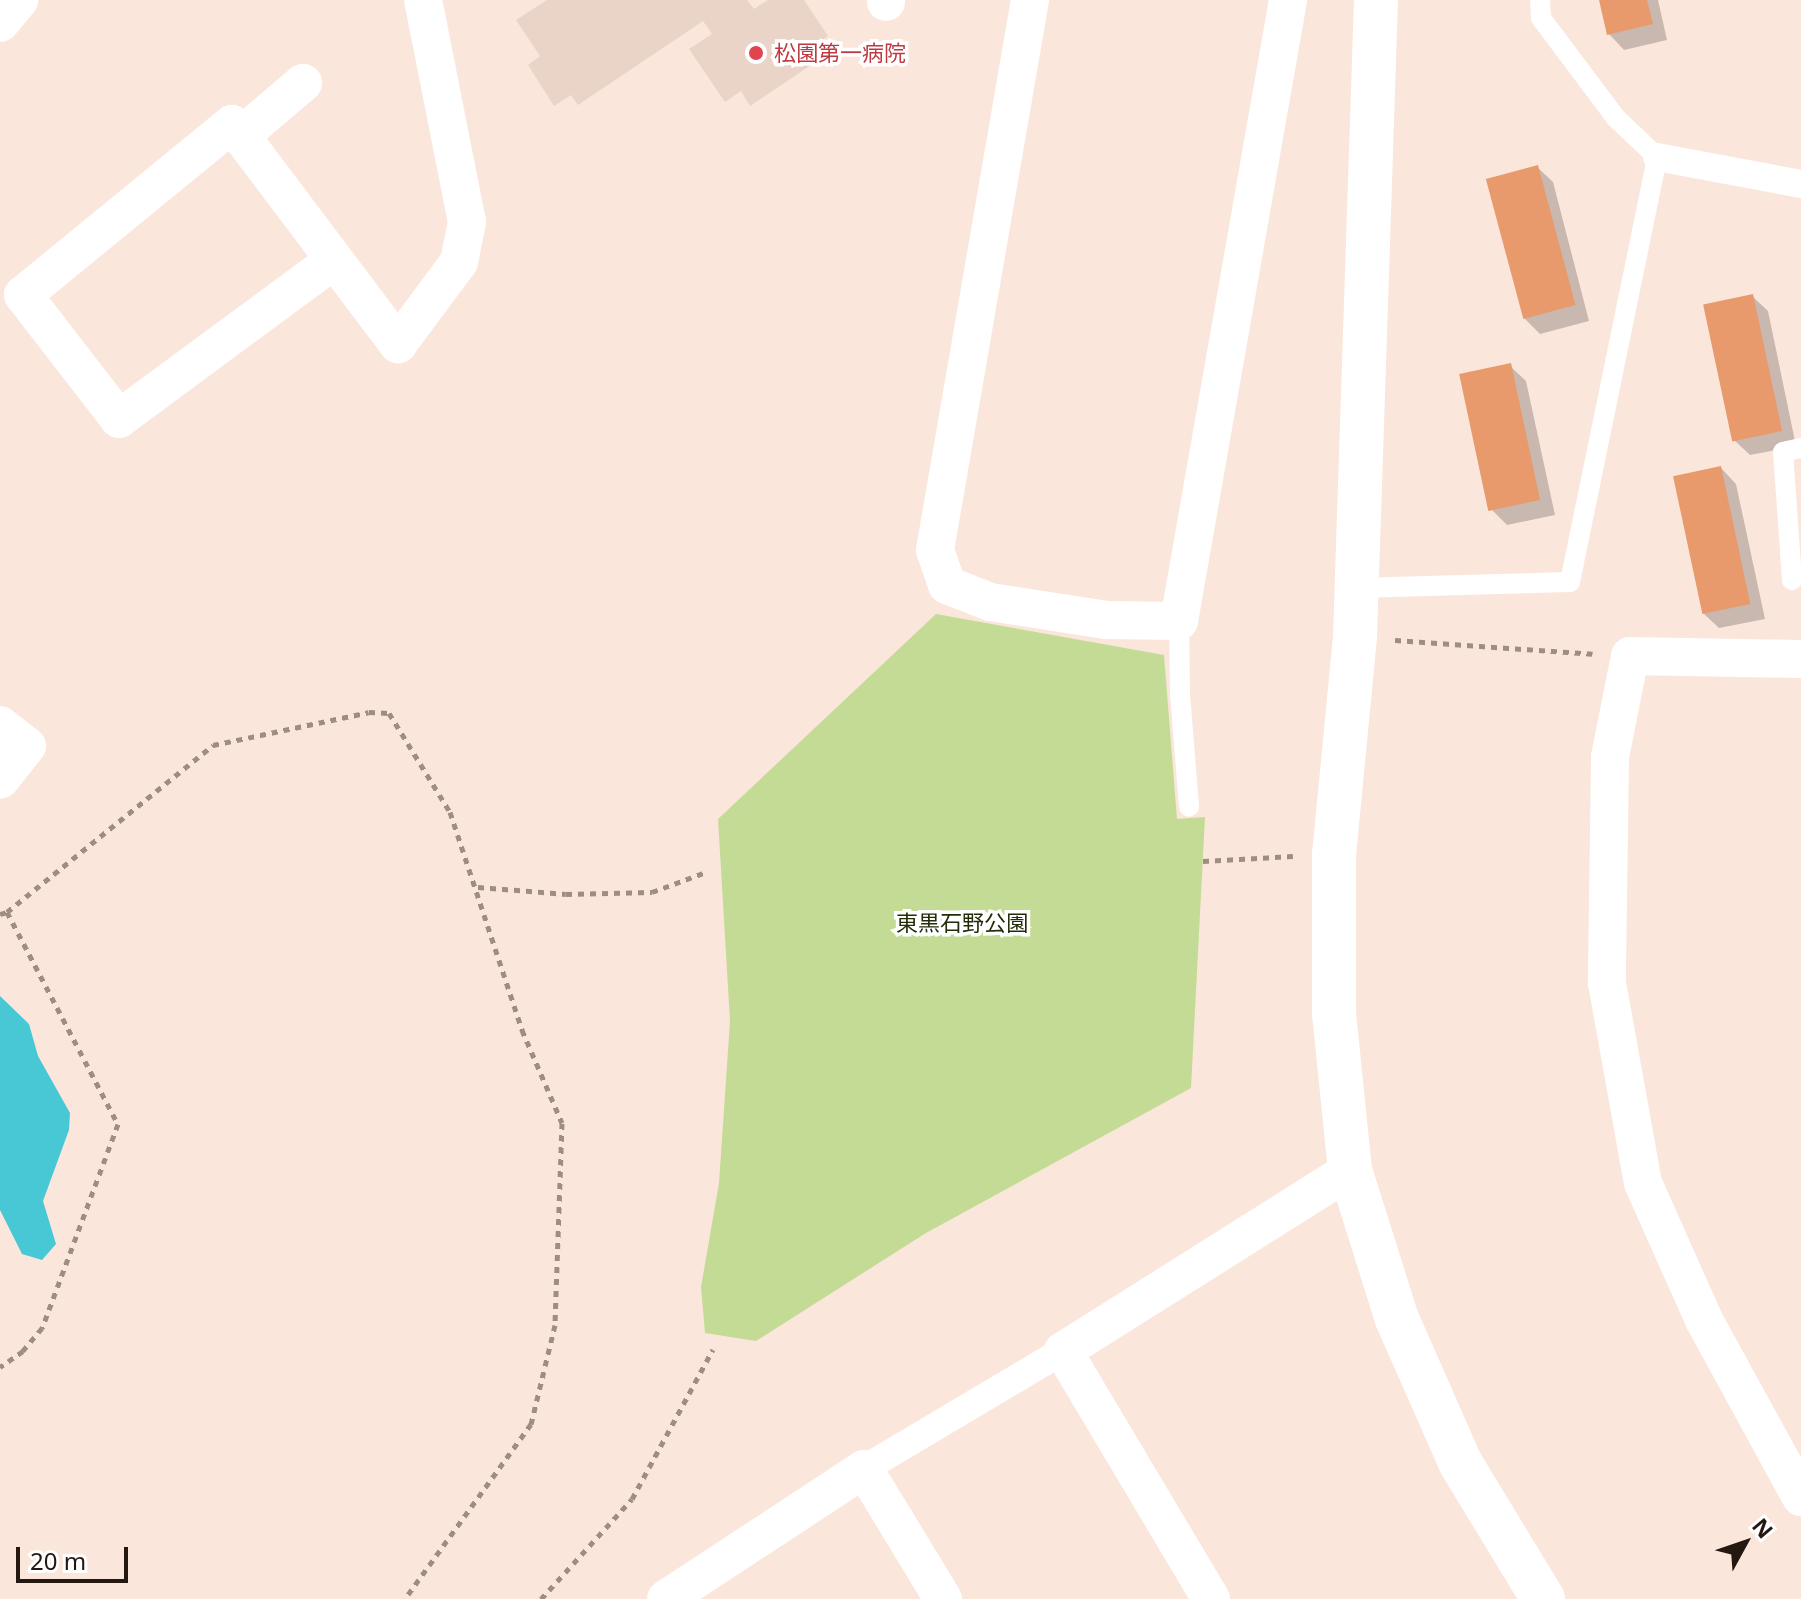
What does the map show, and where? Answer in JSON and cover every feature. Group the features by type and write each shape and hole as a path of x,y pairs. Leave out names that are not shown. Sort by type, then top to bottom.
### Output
{"street":[{"path":"0,23 19,0"},
{"path":"333,261 119,419 23,295 232,124 243,134 333,261 398,344 459,262 467,222 423,0"},
{"path":"1030,0 935,550 947,585 990,602 1106,620 1179,621 1288,0"},
{"path":"1376,0 1355,637 1334,854 1334,1013 1350,1170 1397,1319 1461,1464 1543,1599"},
{"path":"243,134 303,83"},
{"path":"1657,157 1801,184"},
{"path":"1801,659 1630,656 1610,757 1607,983 1643,1183 1704,1320 1801,1497"},
{"path":"0,725 27,746 0,780"},
{"path":"677,1596 864,1469 1063,1351 1350,1170"},
{"path":"1063,1351 1211,1599"},
{"path":"864,1469 943,1599"}],"lane":[{"path":"1356,588 1570,582 1657,157 1616,118 1541,18 1540,0"},
{"path":"1792,580 1783,452 1801,448"},
{"path":"1179,621 1180,694 1189,807"}],"path":[{"path":"1355,637 1630,656"},
{"path":"0,1367 23,1351 42,1328 118,1124 3,913 213,745 369,712 389,713 450,812 478,887 522,1030 562,1123 555,1325 531,1424 405,1599"},
{"path":"1203,861 1334,854"},
{"path":"478,887 566,894 652,892 706,872"},
{"path":"541,1599 632,1499 713,1349"}],"shaded area":[{"name":"松園第一病院","path":"547,0 747,0 754,9 768,0 804,0 828,36 816,45 823,57 750,106 741,91 725,102 689,49 712,34 703,21 578,105 571,95 554,106 528,65 540,56 516,20"}],"green space":[{"name":"東黒石野公園","path":"936,614 1164,655 1177,819 1205,817 1191,1088 926,1233 756,1341 705,1333 701,1287 719,1183 730,1021 718,819"}],"water":[{"path":"0,996 29,1024 38,1056 70,1113 69,1130 43,1201 56,1244 42,1260 22,1254 0,1210"}],"building":[{"path":"1599,0 1647,0 1653,24 1607,35"},
{"path":"1538,165 1576,305 1523,319 1486,179"},
{"path":"1753,294 1782,431 1732,442 1703,305"},
{"path":"1511,363 1540,500 1488,511 1459,374"},
{"path":"1721,466 1750,604 1702,614 1673,476"}],"place":[{"name":"松園第一病院","path":"756,53"}]}
